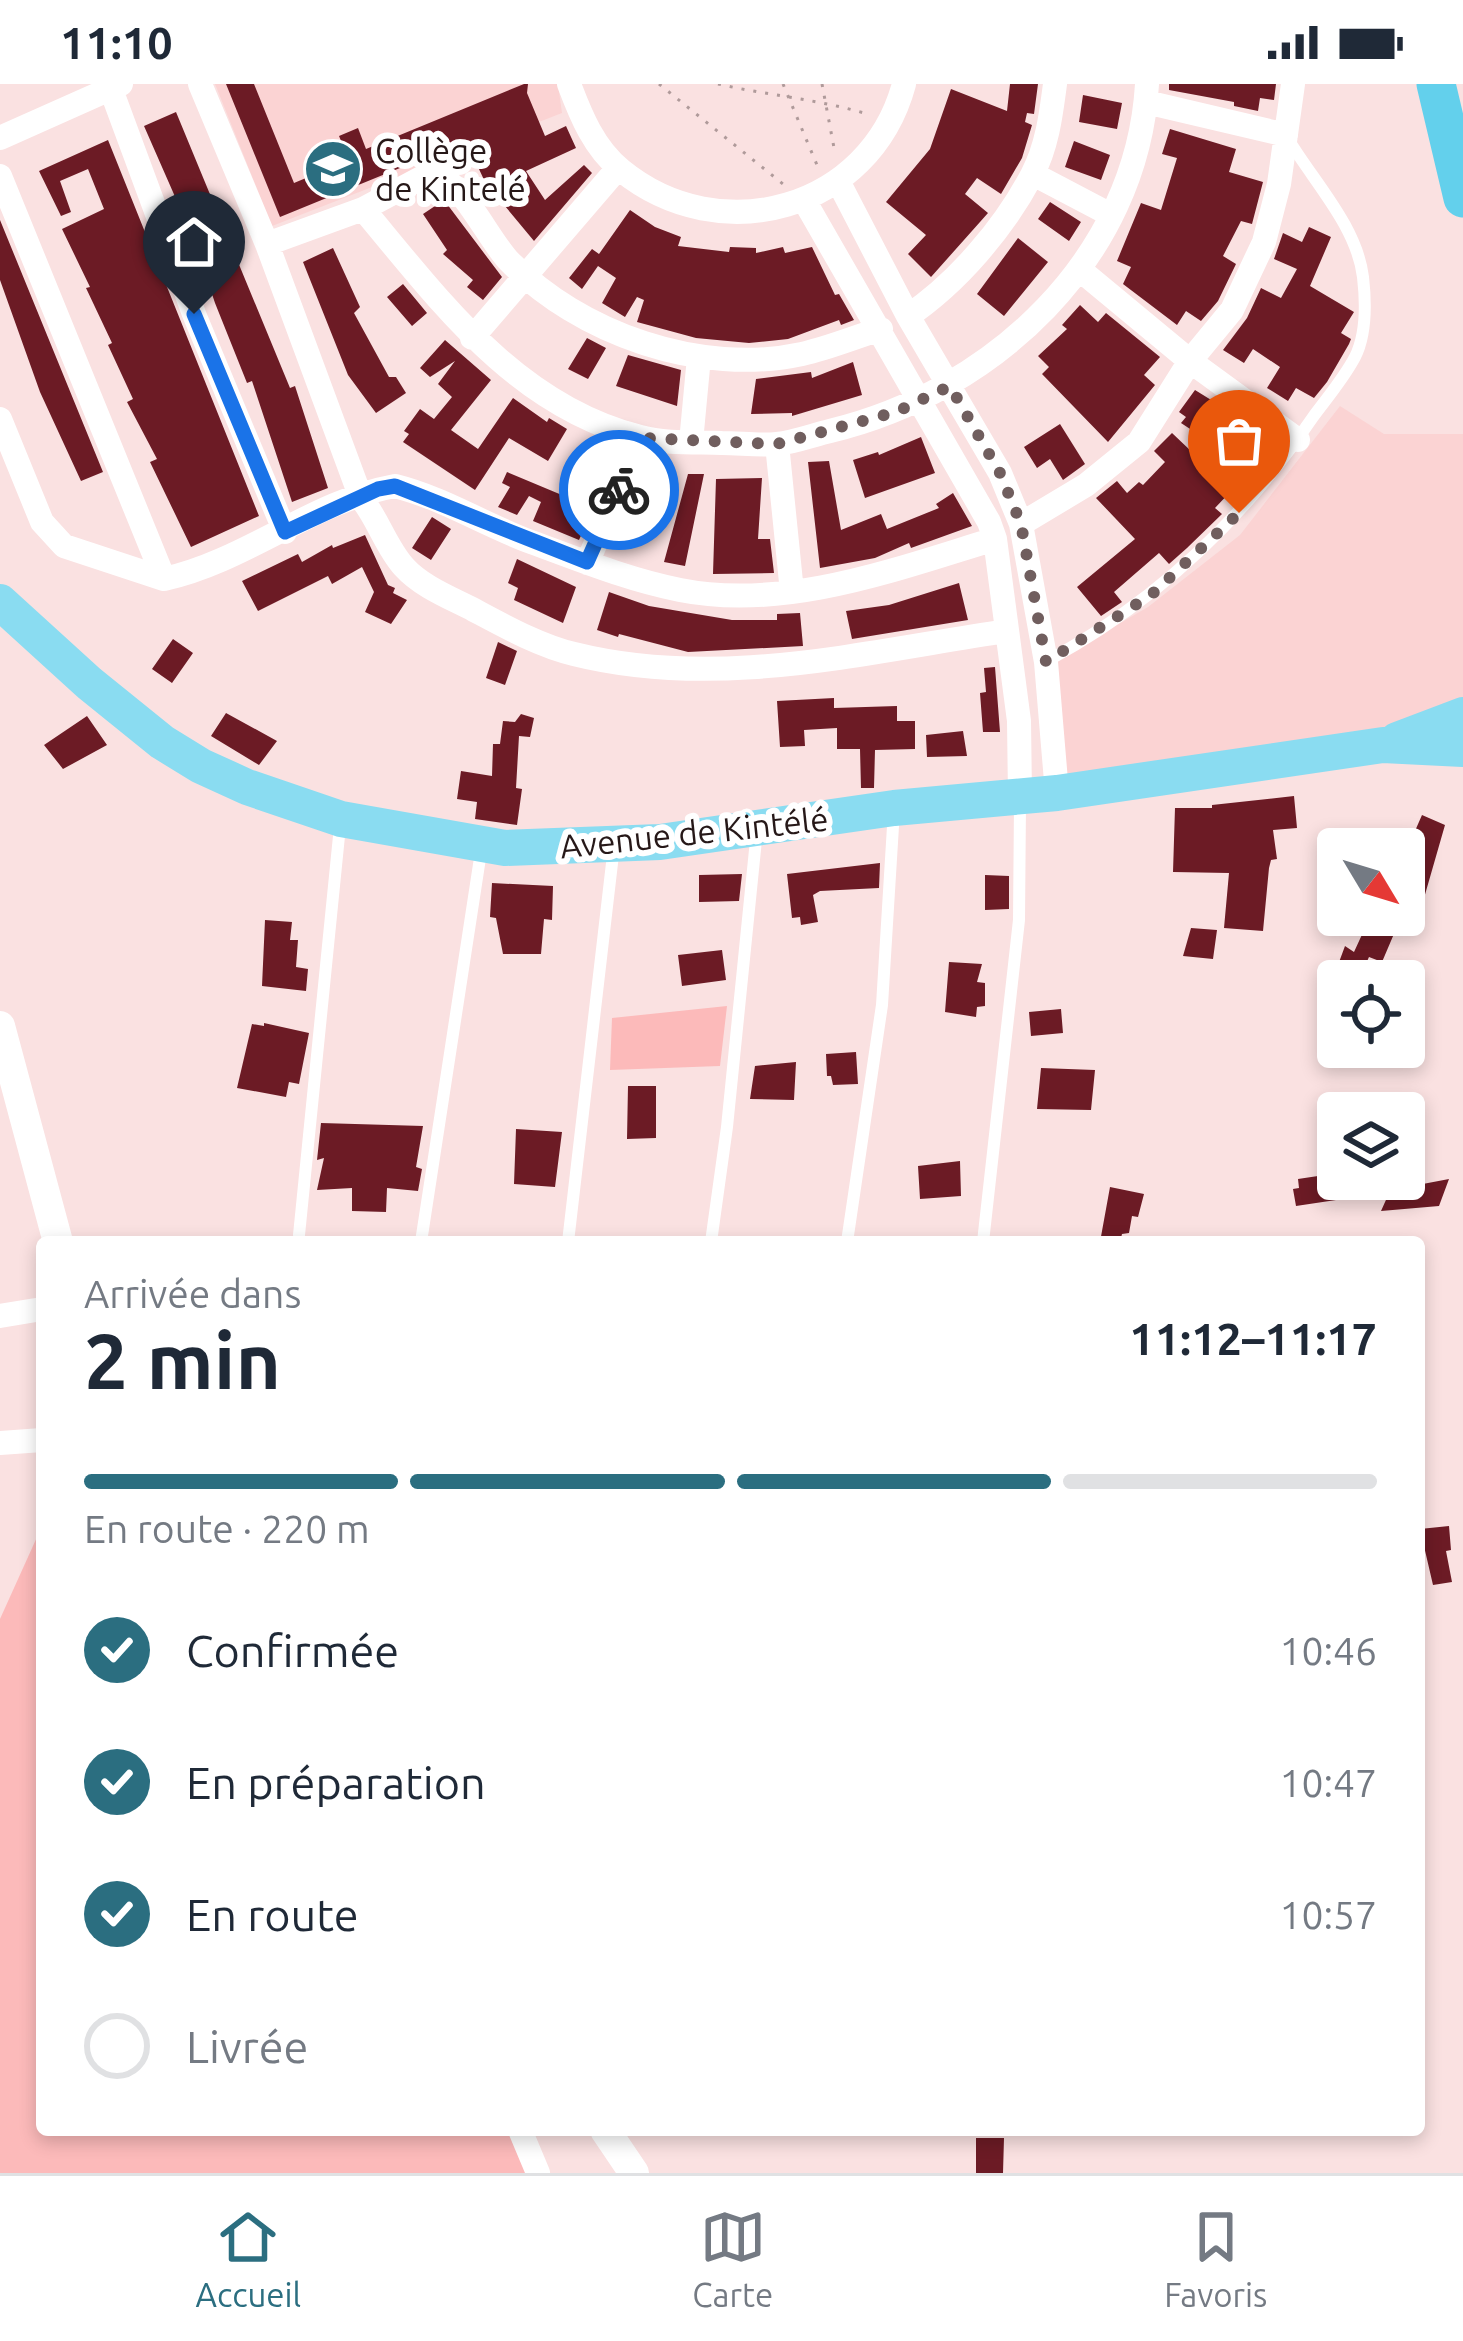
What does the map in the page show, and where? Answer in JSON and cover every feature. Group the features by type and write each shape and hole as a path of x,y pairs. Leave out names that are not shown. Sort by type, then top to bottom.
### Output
{"highway":[{"path":"1436,84 1463,198"}],"main road":[{"name":"Avenue de Kintélé","path":"0,602 89,683 162,742 201,766 341,819 482,844 539,849 614,845 895,808 1057,793 1383,745 1463,749"},
{"name":"Avenue de Kintélé","path":"1383,745 1463,715"}],"street":[{"path":"200,84 267,244 361,498 404,567 423,583 570,653 649,668 824,662 1007,631"},
{"path":"569,84 586,128 618,168 658,196 706,212 755,213 804,200 838,180 873,148 904,84"},
{"path":"908,316 940,292 995,230 1033,174 1049,129 1055,84"},
{"path":"1021,524 1086,485 1139,442 1190,362 1232,310 1253,272 1279,184 1293,84"},
{"path":"0,138 114,85 194,314 285,532"},
{"path":"363,208 472,338 530,386 642,438 777,444 852,426 921,400 985,364 1030,326 1079,269 1112,215 1133,158 1146,93 1286,135"},
{"path":"472,338 618,168"},
{"path":"1033,174 1112,215"},
{"path":"0,176 164,579"},
{"path":"267,244 363,208 421,178 446,177 524,276 599,325 656,349 699,356 800,355 881,329"},
{"path":"838,180 908,316 1000,473 1021,524 1046,662 1057,793"},
{"path":"804,200 995,538 1019,721 1020,796"},
{"path":"1079,269 1190,362 1298,440"},
{"path":"692,442 699,356"},
{"path":"0,418 42,521"},
{"path":"587,562 642,438"},
{"path":"777,444 791,592"},
{"path":"0,448 42,521 64,546 164,579 210,567 395,486 525,540 683,590 791,592 884,572 995,538"},
{"path":"0,1026 56,1236"},
{"path":"0,1316 36,1310"},
{"path":"0,1443 36,1440"},
{"path":"523,2136 538,2173"},
{"path":"609,2136 634,2173"}],"lane":[{"path":"1046,662 1113,622 1187,565 1239,513 1298,440 1355,356 1365,326 1363,272 1354,245 1286,135"},
{"path":"984,1236 1019,920 1020,796"},
{"path":"848,1236 883,1005 895,808"},
{"path":"299,1235 341,819"},
{"path":"712,1236 758,829"},
{"path":"422,1236 482,844"},
{"path":"569,1236 614,845"}],"path":[{"path":"659,84 804,200"},
{"path":"718,84 825,102 889,121"},
{"path":"783,84 838,180"},
{"path":"822,84 838,180"}],"shaded area":[{"name":"Collège de Kintelé","path":"215,84 558,84 562,113 272,226"},
{"path":"1340,406 1384,434 1463,434 1463,709 1387,737 1061,788 1050,664 1148,607 1240,535"},
{"path":"727,1006 720,1066 610,1070 612,1018"},
{"path":"36,1539 36,2136 521,2136 536,2173 0,2173 0,1619"}],"building":[{"path":"226,84 254,84 294,183 349,160 339,136 358,128 366,149 524,84 528,84 527,93 545,136 566,126 576,148 526,171 545,200 584,165 592,173 534,241 485,182 466,141 280,217"},
{"path":"1010,84 1038,84 1034,114 1027,113 1025,122 1032,125 1022,158 1001,194 977,178 965,194 988,213 931,277 908,254 926,235 886,202 930,149 951,89 1007,111"},
{"path":"1169,84 1276,84 1274,100 1260,98 1258,111 1169,90"},
{"path":"1083,95 1122,103 1117,129 1079,122"},
{"path":"176,112 290,388 295,386 328,488 292,502 252,381 247,383 215,303 208,282 212,281 144,126"},
{"path":"1170,129 1236,149 1229,172 1263,182 1252,224 1241,221 1223,256 1236,264 1218,301 1201,321 1186,311 1177,325 1123,284 1131,267 1117,261 1141,203 1161,210 1177,158 1162,154"},
{"path":"108,140 259,516 191,547 150,462 157,459 127,402 133,399 108,345 112,343 62,229 104,209 88,169 60,181 71,212 61,216 39,171"},
{"path":"1074,141 1110,155 1101,180 1065,167"},
{"path":"444,200 502,277 483,300 467,287 473,280 443,254 447,250 423,214"},
{"path":"1050,202 1081,222 1069,241 1038,219"},
{"path":"630,210 681,237 678,246 729,252 730,247 756,248 756,253 812,247 835,295 839,294 854,320 841,325 839,320 788,339 749,343 696,338 637,322 644,300 637,297 625,317 602,303 616,278 598,266 582,289 569,278 592,249 599,254"},
{"path":"0,220 103,472 81,481 40,392 0,280"},
{"path":"1309,227 1331,237 1310,286 1354,312 1341,333 1351,339 1314,398 1296,388 1288,401 1267,388 1280,367 1253,349 1244,363 1223,350 1247,318 1261,288 1281,298 1297,269 1274,259 1283,233 1302,242"},
{"path":"1018,238 1048,262 1004,316 977,294"},
{"path":"333,248 360,307 354,313 389,377 396,377 406,393 376,413 348,375 303,262"},
{"path":"403,284 427,313 412,326 387,297"},
{"path":"1080,305 1098,322 1106,313 1160,357 1144,375 1155,385 1108,442 1042,374 1049,367 1038,356 1067,329 1062,325"},
{"path":"587,338 606,348 588,379 568,369"},
{"path":"445,340 491,380 451,430 478,449 513,398 547,422 549,418 567,429 548,461 509,438 475,490 403,442 409,434 404,431 420,409 434,419 452,397 438,384 455,361 430,377 420,368"},
{"path":"628,355 681,370 677,406 616,386"},
{"path":"853,362 862,395 792,416 751,414 756,379 811,372 812,378"},
{"path":"1195,390 1237,416 1232,424 1259,442 1263,435 1279,446 1257,473 1181,423 1186,417 1179,412"},
{"path":"1060,424 1085,464 1063,480 1050,459 1037,468 1024,447"},
{"path":"1172,433 1232,490 1215,508 1222,514 1187,548 1169,564 1159,553 1114,592 1122,602 1101,616 1077,587 1135,539 1096,498 1117,481 1127,493 1139,482 1143,485 1165,462 1154,451"},
{"path":"921,437 935,473 865,498 853,460"},
{"path":"594,439 614,446 579,540 533,521 541,502 529,496 517,515 498,507 510,487 502,483 507,472 569,498"},
{"path":"829,461 841,530 881,514 887,529 939,508 936,504 953,493 972,526 875,558 820,568 808,462"},
{"path":"688,474 704,474 685,566 664,562"},
{"path":"762,478 758,539 770,539 774,573 713,574 716,479"},
{"path":"432,517 451,529 431,560 412,548"},
{"path":"365,535 388,585 395,588 393,593 407,600 391,624 365,612 374,592 362,567 332,584 328,576 258,611 242,581 298,554 302,562 332,545"},
{"path":"517,559 576,587 563,623 514,600 518,588 508,583"},
{"path":"959,583 968,620 852,639 846,611 889,605"},
{"path":"609,592 649,606 732,620 777,620 777,614 800,613 803,646 688,652 618,637 597,630"},
{"path":"173,639 193,653 172,683 152,669"},
{"path":"498,642 517,651 505,685 486,678"},
{"path":"995,667 1000,732 983,732 980,693 986,692 984,668"},
{"path":"834,698 834,708 897,706 897,721 915,721 915,749 875,750 874,788 861,788 860,749 837,749 837,728 804,730 805,746 780,747 777,701"},
{"path":"226,713 277,741 259,765 211,736"},
{"path":"521,714 534,718 530,737 519,736 516,788 522,789 517,825 475,819 477,802 457,799 461,771 492,776 493,744 500,744 503,721 515,722"},
{"path":"87,716 107,745 63,769 44,745"},
{"path":"963,731 967,756 927,757 926,735"},
{"path":"1294,796 1297,828 1273,830 1277,859 1271,860 1269,868 1263,931 1224,928 1229,873 1173,872 1175,808 1212,808"},
{"path":"1422,815 1445,825 1425,895 1425,828 1416,828"},
{"path":"880,863 879,888 820,891 813,895 818,922 801,925 800,917 792,918 787,874"},
{"path":"742,874 739,901 699,902 699,875"},
{"path":"985,875 1009,876 1009,909 985,910"},
{"path":"492,883 553,886 552,920 544,919 541,954 503,954 496,918 490,917"},
{"path":"265,920 292,922 290,940 298,940 296,967 308,969 306,991 262,986"},
{"path":"1191,928 1217,930 1213,959 1183,956"},
{"path":"1361,936 1393,936 1383,960 1340,960 1345,946 1354,952"},
{"path":"722,950 726,980 682,986 678,955"},
{"path":"949,962 982,964 977,982 985,983 985,1006 977,1007 976,1017 945,1012"},
{"path":"1061,1009 1063,1033 1031,1036 1029,1012"},
{"path":"252,1024 309,1033 299,1084 289,1082 286,1097 237,1088"},
{"path":"856,1052 858,1084 833,1085 827,1076 826,1054"},
{"path":"796,1062 794,1100 750,1099 755,1066"},
{"path":"1041,1068 1095,1070 1091,1110 1037,1109"},
{"path":"628,1086 656,1086 656,1138 627,1139"},
{"path":"321,1123 423,1126 416,1167 422,1169 418,1191 387,1188 386,1212 352,1211 352,1188 317,1190 324,1158 317,1160"},
{"path":"516,1129 562,1132 555,1187 514,1184"},
{"path":"960,1161 961,1196 920,1199 918,1166"},
{"path":"1317,1176 1317,1200 1336,1200 1296,1206 1293,1189 1299,1188 1298,1179"},
{"path":"1449,1179 1439,1206 1381,1211 1386,1200 1425,1200 1425,1184"},
{"path":"1110,1187 1144,1194 1129,1233 1101,1236"},
{"path":"1449,1526 1451,1550 1446,1551 1452,1582 1433,1585 1425,1528"},
{"path":"976,2138 1004,2138 1003,2173 976,2173"}],"way so far":[{"path":"619,490 642,438 777,444 896,412 950,386 1000,473 1021,524 1046,662 1151,595 1239,513"}],"place":[{"name":"Collège de Kintelé","path":"333,169"}],"route":[{"path":"194,314 285,532 378,489 395,486 587,562 619,490"}]}
